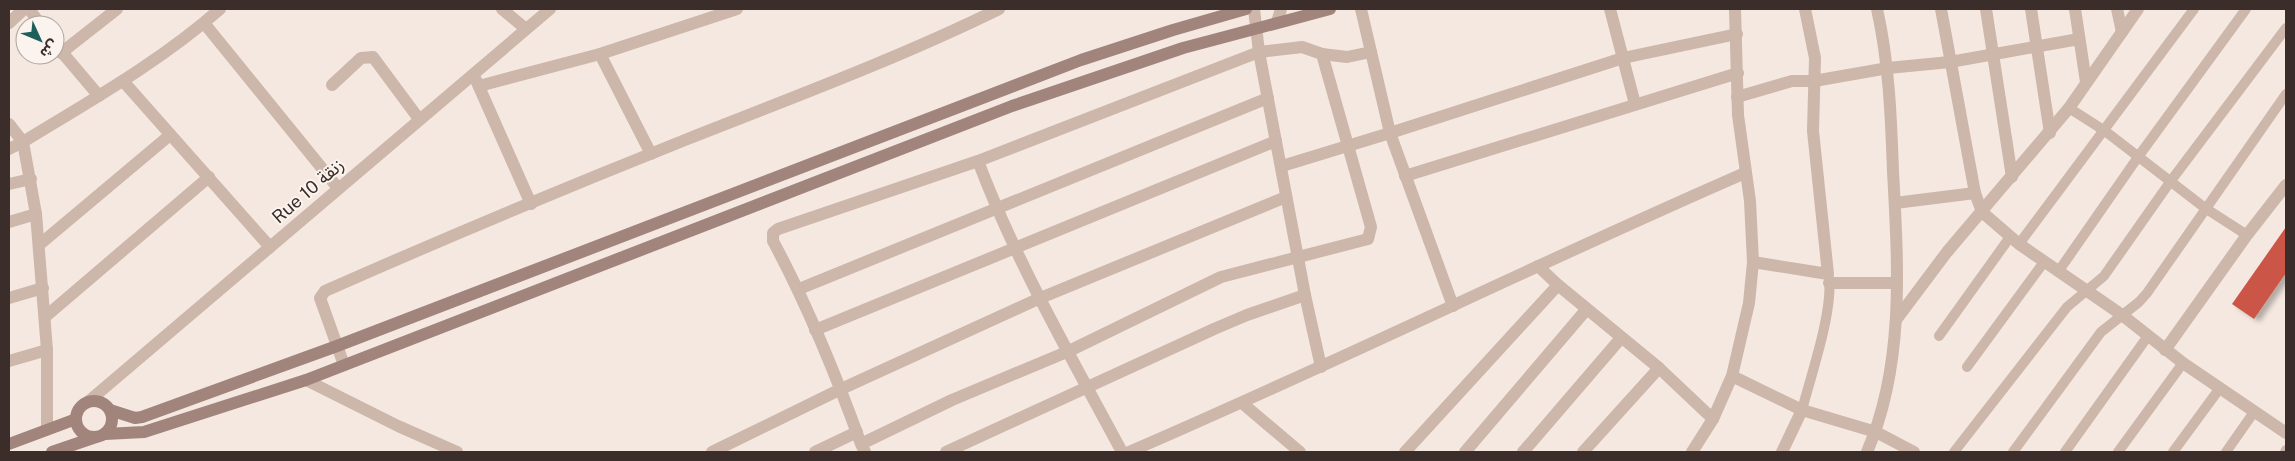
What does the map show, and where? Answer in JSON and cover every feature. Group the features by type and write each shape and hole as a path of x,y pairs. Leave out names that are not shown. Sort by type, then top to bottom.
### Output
{"main road":[{"path":"1246,9 1081,60 337,346 142,418 135,418 110,410 102,402 89,402 79,409 76,418 79,429 84,434 100,435 144,432 306,380 1012,106 1155,57 1255,27 1330,9"},
{"path":"52,452 100,435 112,424 110,410"},
{"path":"9,444 76,418"}],"street":[{"path":"9,23 24,9"},
{"path":"65,43 117,9"},
{"path":"9,149 123,81 204,23 220,9"},
{"path":"502,9 526,29"},
{"name":"Rue 10 زنقة","path":"89,402 550,9"},
{"path":"479,86 600,54 737,9"},
{"path":"344,365 320,298 325,292 531,204 883,61 999,9"},
{"path":"1254,9 1259,52 1305,295 1321,367"},
{"path":"1277,22 1281,9"},
{"path":"1361,9 1390,133 1452,306"},
{"path":"1610,9 1635,104"},
{"path":"1692,452 1713,419 1732,376 1747,312 1753,262 1750,201 1737,97 1738,73 1735,9"},
{"path":"1805,9 1815,58 1812,131 1829,279"},
{"path":"1867,452 1876,432 1890,376 1896,320 1897,283 1888,68 1877,9"},
{"path":"1941,9 1975,193 1982,212 2044,262 2122,315 2164,350 2286,433"},
{"path":"1986,9 2012,177"},
{"path":"2031,9 2050,133"},
{"path":"2075,9 2086,82"},
{"path":"2117,9 2122,32"},
{"path":"1896,320 1948,252 2050,133 2138,9"},
{"path":"204,23 338,188"},
{"path":"1282,166 1623,58 1737,34"},
{"path":"1737,97 1792,81 1814,81 1888,68 1994,56 2080,39"},
{"path":"861,443 799,289 773,241 773,233 778,228 978,161 1259,52 1302,47 1322,54 1347,57 1370,52"},
{"path":"600,54 652,154"},
{"path":"815,452 861,443 952,400 1069,351 1221,277 1258,266 1299,258 1366,240 1370,237 1371,227 1322,54"},
{"path":"65,56 99,96"},
{"path":"332,85 361,58 372,58 420,119"},
{"path":"473,73 531,204"},
{"path":"1405,176 1738,73"},
{"path":"123,81 270,247"},
{"path":"799,289 1268,98"},
{"path":"9,124 23,142 36,214 47,350 48,429"},
{"path":"39,245 170,135"},
{"path":"815,330 1276,141"},
{"path":"978,161 996,208 1038,299 1069,351 1122,452"},
{"path":"1129,452 1242,403 1538,266 1745,173"},
{"path":"45,317 209,177"},
{"path":"9,184 31,179"},
{"path":"2164,350 2247,235 2286,185"},
{"path":"1895,203 1975,193"},
{"path":"712,452 839,390 1038,299 1286,196"},
{"path":"9,222 36,214"},
{"path":"1753,262 1829,279 1897,283"},
{"path":"1538,266 1586,310 1659,368 1713,419"},
{"path":"1405,452 1558,285"},
{"path":"9,298 43,288"},
{"path":"946,452 1230,322 1305,295"},
{"path":"1465,452 1586,310"},
{"path":"1522,452 1621,338"},
{"path":"9,361 47,350"},
{"path":"1583,452 1659,368"},
{"path":"1732,376 1802,410 1876,432 1914,452"},
{"path":"306,380 398,426 457,452"},
{"path":"1242,403 1300,452"},
{"path":"1782,452 1802,410"}],"lane":[{"path":"1939,336 2104,131 2194,9"},
{"path":"2058,272 2138,157 2246,9"},
{"path":"1954,452 2067,307 2104,276 2170,182 2286,28"},
{"path":"2013,452 2102,332 2139,302 2147,293 2286,94"},
{"path":"2069,108 2104,131 2205,208 2247,235"},
{"path":"1967,368 2044,262"},
{"path":"1802,410 1825,318 1829,279"},
{"path":"2065,452 2148,336"},
{"path":"2118,452 2183,363"},
{"path":"2173,452 2220,388"},
{"path":"2226,452 2254,412"}],"building":[{"path":"2286,227 2286,273 2254,319 2232,304"}]}
